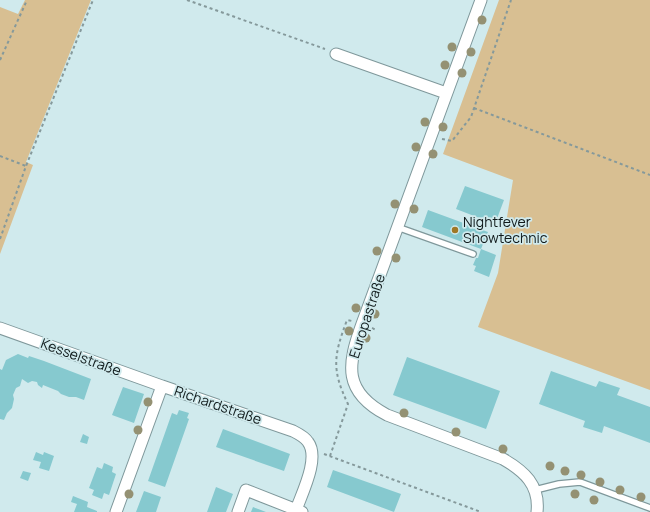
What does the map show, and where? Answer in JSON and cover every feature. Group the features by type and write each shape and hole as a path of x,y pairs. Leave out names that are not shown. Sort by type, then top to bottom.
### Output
{"street":[{"name":"Europastraße","path":"480,0 354,347 351,365 352,376 366,401 375,409 387,415 503,458 517,467 529,479 535,490 538,505 537,512"},
{"path":"336,54 446,93"},
{"name":"Kesselstraße","path":"0,328 162,386"},
{"name":"Richardstraße","path":"116,512 162,386 293,431 305,438 313,451"},
{"path":"238,512 246,490 299,511 309,474 313,451"}],"lane":[{"path":"397,227 473,254"},
{"path":"535,490 558,484 580,482 650,508"}],"path":[{"path":"0,60 27,0"},
{"path":"0,239 26,166 93,0"},
{"path":"187,0 336,54"},
{"path":"444,140 452,141 456,138 471,118 512,0"},
{"path":"474,108 650,175"},
{"path":"0,156 26,166"},
{"path":"313,451 481,512"}],"shaded area":[{"path":"25,0 91,0 26,162 33,165 0,254 0,7 18,14"},
{"path":"499,0 650,0 650,390 478,327 498,273 513,180 443,154"}],"building":[{"path":"465,186 504,200 495,224 456,209"},
{"name":"Nightfever Showtechnic","path":"428,210 488,232 481,249 422,227"},
{"path":"481,249 496,255 489,277 474,271 476,266 473,265 476,258 478,258"},
{"path":"18,354 28,358 29,356 44,361 91,379 84,400 76,397 69,397 43,385 42,388 37,382 32,381 28,383 22,379 20,386 16,388 13,395 14,399 12,408 7,413 4,420 0,419 0,369 2,370 6,360"},
{"path":"407,357 500,391 486,429 393,395"},
{"path":"551,371 596,387 599,381 620,388 617,395 650,407 650,443 604,426 602,433 583,427 585,421 539,404"},
{"path":"123,387 144,394 134,423 112,415"},
{"path":"179,410 189,413 187,418 189,419 165,487 148,481 172,413 177,415"},
{"path":"223,429 290,454 284,471 216,447"},
{"path":"83,434 89,437 87,444 80,442"},
{"path":"36,452 43,455 44,452 54,456 49,471 39,468 41,462 33,460"},
{"path":"104,463 113,467 112,472 116,474 109,495 104,493 102,499 92,495 94,490 89,488 97,467 102,469"},
{"path":"333,470 401,494 394,512 327,487"},
{"path":"23,471 31,473 28,481 20,478"},
{"path":"216,487 233,494 226,512 207,512"},
{"path":"144,491 161,497 156,512 136,512"},
{"path":"73,496 88,502 87,507 97,512 74,512 77,504 71,502"},
{"path":"253,507 266,512 251,512"}],"place":[{"name":"Nightfever Showtechnic","path":"455,230"}]}
